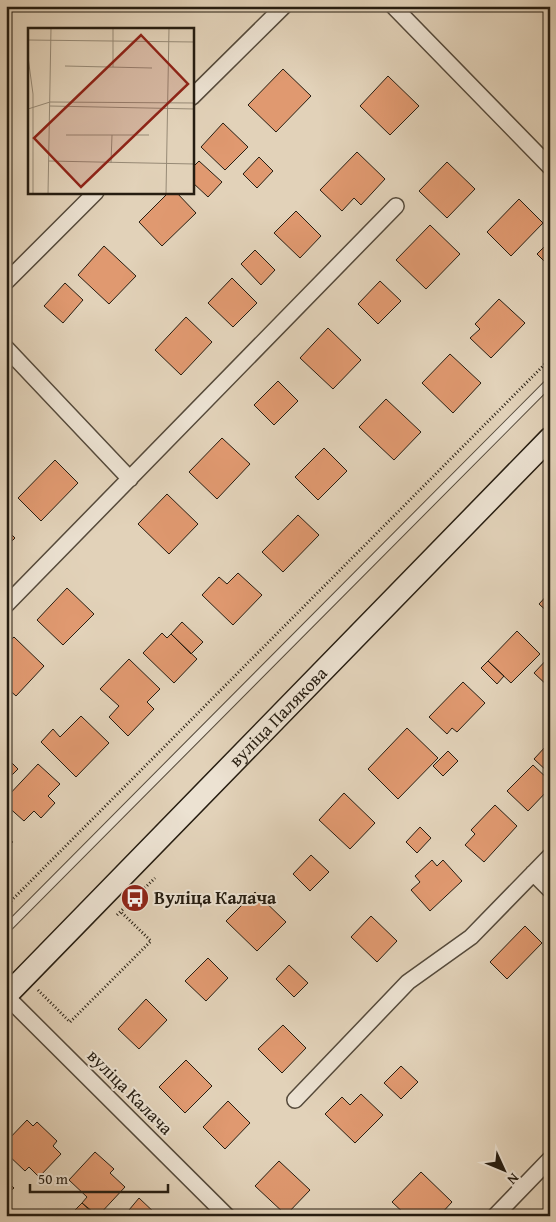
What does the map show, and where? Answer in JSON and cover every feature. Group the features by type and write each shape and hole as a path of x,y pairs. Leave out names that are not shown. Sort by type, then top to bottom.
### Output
{"street":[{"path":"194,95 284,6"},
{"path":"393,6 550,167"},
{"path":"6,282 94,194"},
{"path":"6,605 396,206"},
{"path":"6,348 130,479"},
{"name":"вуліца Палякова","path":"6,996 550,438"},
{"path":"295,1100 408,982 470,937 550,856"},
{"path":"533,874 550,890"},
{"name":"вуліца Калача","path":"6,996 227,1216"},
{"path":"495,1216 550,1159"}],"lane":[{"path":"6,929 550,382"}],"path":[{"path":"6,906 550,359"},
{"path":"118,916 155,878"},
{"path":"33,984 70,1022 150,941 121,912"}],"building":[{"path":"283,69 311,96 276,132 248,105"},
{"path":"388,76 419,106 390,135 360,106"},
{"path":"223,123 248,147 225,170 201,147"},
{"path":"357,152 385,179 361,205 354,198 342,211 320,190"},
{"path":"259,157 273,171 257,188 243,174"},
{"path":"199,161 222,182 208,197 194,184 194,166"},
{"path":"447,162 475,189 447,218 419,191"},
{"path":"167,194 178,194 196,213 162,246 139,222"},
{"path":"519,199 543,223 511,256 487,232"},
{"path":"296,211 321,236 300,258 274,233"},
{"path":"430,225 460,254 426,289 396,260"},
{"path":"550,241 550,267 537,254"},
{"path":"104,246 136,276 109,304 78,275"},
{"path":"255,250 275,270 261,285 241,264"},
{"path":"232,278 257,303 233,327 208,303"},
{"path":"380,281 401,301 378,324 358,304"},
{"path":"65,283 83,300 63,323 44,306"},
{"path":"499,299 525,323 491,358 470,338 480,329 475,324"},
{"path":"186,317 212,342 181,375 155,350"},
{"path":"328,328 361,360 333,389 300,358"},
{"path":"450,354 481,383 453,413 422,383"},
{"path":"278,381 298,401 274,425 254,405"},
{"path":"386,399 421,432 394,460 359,427"},
{"path":"222,438 250,464 217,499 189,472"},
{"path":"324,448 347,471 318,500 295,477"},
{"path":"55,460 78,483 41,521 18,498"},
{"path":"167,494 198,524 169,554 138,524"},
{"path":"298,515 319,535 283,572 262,552"},
{"path":"6,529 15,538 6,547"},
{"path":"238,573 262,595 233,625 202,595 219,577 227,584"},
{"path":"67,588 94,614 63,645 37,620"},
{"path":"550,592 550,614 539,604"},
{"path":"182,622 203,642 191,654 171,634"},
{"path":"517,631 540,654 511,683 488,661"},
{"path":"162,633 167,638 171,634 197,659 174,683 143,653"},
{"path":"14,637 44,666 16,696 6,687 6,644"},
{"path":"550,656 550,688 534,673"},
{"path":"129,659 160,689 147,702 154,709 128,736 109,717 119,706 100,689"},
{"path":"488,661 504,676 497,684 481,668"},
{"path":"463,682 485,703 457,732 452,728 447,734 429,717"},
{"path":"81,716 109,743 76,777 41,742 53,729 60,737"},
{"path":"407,728 438,758 398,799 368,769"},
{"path":"546,746 550,750 550,774 534,759"},
{"path":"448,751 458,761 443,776 433,766"},
{"path":"6,757 18,769 6,781"},
{"path":"38,764 60,784 48,796 55,803 41,818 34,811 24,821 6,805 6,798"},
{"path":"533,765 550,781 550,788 528,811 507,791"},
{"path":"344,793 375,823 350,849 319,820"},
{"path":"495,805 517,826 484,862 465,845 475,834 471,830"},
{"path":"420,827 431,838 417,853 406,842"},
{"path":"6,835 13,842 6,849"},
{"path":"311,855 329,872 310,891 293,874"},
{"path":"432,860 437,866 443,860 462,881 430,911 411,890 420,882 415,876"},
{"path":"255,892 286,922 257,951 226,921"},
{"path":"371,916 397,941 377,962 351,937"},
{"path":"525,926 542,943 507,979 490,962"},
{"path":"208,958 228,978 206,1001 185,981"},
{"path":"289,965 308,983 294,997 276,979"},
{"path":"146,999 167,1020 139,1049 118,1029"},
{"path":"283,1025 306,1048 282,1073 258,1049"},
{"path":"186,1060 212,1086 185,1113 159,1087"},
{"path":"401,1066 418,1082 401,1099 384,1083"},
{"path":"361,1094 383,1115 355,1143 325,1114 342,1097 350,1105"},
{"path":"228,1101 250,1123 225,1149 203,1127"},
{"path":"27,1120 33,1126 37,1122 57,1141 53,1146 61,1154 39,1177 29,1167 25,1171 6,1153 9,1147 6,1142"},
{"path":"95,1152 114,1169 110,1173 125,1187 98,1216 82,1203 87,1197 69,1180"},
{"path":"279,1161 310,1190 286,1215 255,1186"},
{"path":"421,1172 452,1202 439,1216 407,1216 392,1202"},
{"path":"6,1180 14,1188 6,1195"},
{"path":"139,1198 158,1216 124,1216"},
{"path":"82,1203 96,1216 69,1216"}],"place":[{"name":"Вуліца Калача","path":"135,898"}]}
